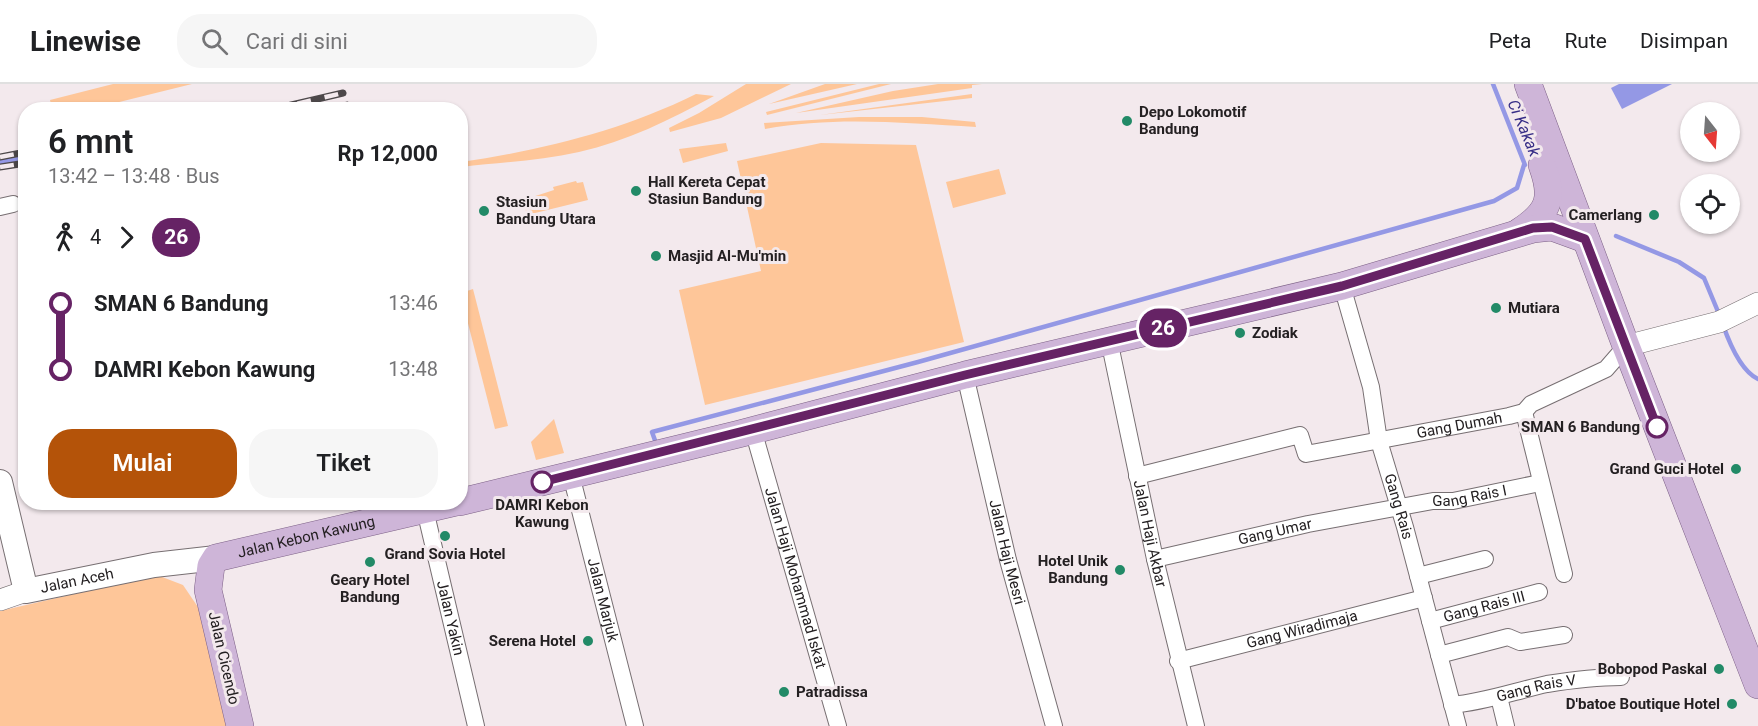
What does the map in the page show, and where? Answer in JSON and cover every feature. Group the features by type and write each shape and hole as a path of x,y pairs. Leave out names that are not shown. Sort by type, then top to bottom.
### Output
{"main road":[{"path":"1513,84 1551,194 1545,208 1533,223 1515,234"},
{"path":"1528,84 1585,239 1758,686"},
{"name":"Jalan Kebon Kawung","path":"468,500 965,375 1342,286 1533,228 1552,227 1585,239"},
{"path":"0,482 26,591"},
{"name":"Jalan Kebon Kawung","path":"154,565 216,558 425,510"},
{"name":"Jalan Cicendo","path":"216,558 211,566 208,590 240,726"},
{"path":"154,565 179,571 208,590"},
{"name":"Jalan Aceh","path":"26,591 154,565"}],"street":[{"name":"Gang Rais","path":"1342,286 1371,387 1379,441 1458,726"},
{"path":"1626,346 1727,318 1758,303"},
{"name":"Jalan Haji Akbar","path":"1109,340 1155,559 1178,661 1196,726"},
{"name":"Gang Dumah","path":"1137,476 1300,435 1306,454 1524,412 1531,405 1606,369 1626,346"},
{"name":"Jalan Haji Mesri","path":"965,375 1008,560 1054,726"},
{"path":"1524,412 1564,574"},
{"name":"Jalan Haji Mohammad Iskat","path":"753,430 838,726"},
{"name":"Jalan Marjuk","path":"571,475 635,726"},
{"name":"Gang Rais I","path":"1397,507 1453,501 1540,483"},
{"name":"Gang Umar","path":"1155,559 1308,524 1397,507"},
{"name":"Jalan Yakin","path":"425,510 476,726"},
{"path":"1418,576 1485,559"},
{"name":"Jalan Aceh","path":"0,600 26,591"},
{"name":"Gang Rais III","path":"1430,621 1539,592"},
{"name":"Gang Wiradimaja","path":"1178,661 1424,598"},
{"path":"1439,655 1508,637 1520,642 1564,636"},
{"name":"Gang Rais V","path":"1452,705 1476,703 1547,684 1596,677 1621,677"},
{"path":"1499,697 1514,725"}],"shaded area":[{"path":"113,84 192,84 119,102 50,102 50,100"},
{"path":"746,84 791,84 721,118 670,132 669,128 699,113"},
{"path":"825,84 857,84 769,104"},
{"path":"879,84 891,84 767,115 766,112"},
{"path":"938,84 982,84 972,85 972,88 796,113 893,91"},
{"path":"696,94 714,96 648,129 597,147 550,157 468,166 468,161 521,152 581,137 639,119"},
{"path":"972,94 972,98 820,115"},
{"path":"859,117 922,117 975,122 976,127 897,122 844,122 765,129 764,123"},
{"path":"726,143 728,151 683,163 679,149"},
{"path":"821,143 916,145 964,342 705,405 679,290 761,271 737,161"},
{"path":"999,169 1006,194 953,208 946,182"},
{"path":"576,181 577,183 583,182 588,200 527,215 523,200 554,190 553,187"},
{"path":"473,289 508,426 495,429 468,323 468,291"},
{"path":"554,419 564,453 536,460 531,442"},
{"path":"157,575 183,585 202,613 228,726 0,726 0,611"}],"water":[{"path":"1619,84 1672,84 1622,109 1611,88"}],"waterway":[{"name":"Ci Kakak","path":"1493,84 1525,165"},
{"path":"0,162 18,159"},
{"path":"657,446 652,432 918,362 1494,201 1517,188 1524,165"},
{"name":"Ci Kakak","path":"1616,236 1679,262 1704,278 1719,314"},
{"name":"Ci Kakak","path":"1723,325 1741,363 1758,379"}],"railway":[{"path":"304,102 343,93"},
{"path":"0,157 18,154"},
{"path":"0,167 18,164"}],"bus line":[{"name":"26","path":"542,482 965,375 1342,286 1533,228 1552,227 1585,239 1657,427"}],"place":[{"name":"Depo Lokomotif Bandung","path":"1127,121"},
{"name":"Hall Kereta Cepat Stasiun Bandung","path":"636,191"},
{"name":"Stasiun Bandung Utara","path":"484,211"},
{"name":"Camerlang","path":"1654,215"},
{"name":"Masjid Al-Mu'min","path":"656,256"},
{"name":"Mutiara","path":"1496,308"},
{"name":"Zodiak","path":"1240,333"},
{"name":"SMAN 6 Bandung","path":"1657,427"},
{"name":"Grand Guci Hotel","path":"1736,469"},
{"name":"DAMRI Kebon Kawung","path":"542,482"},
{"name":"Grand Sovia Hotel","path":"445,536"},
{"name":"Geary Hotel Bandung","path":"370,562"},
{"name":"Hotel Unik Bandung","path":"1120,570"},
{"name":"Serena Hotel","path":"588,641"},
{"name":"Bobopod Paskal","path":"1719,669"},
{"name":"Patradissa","path":"784,692"},
{"name":"D'batoe Boutique Hotel","path":"1732,704"}]}
